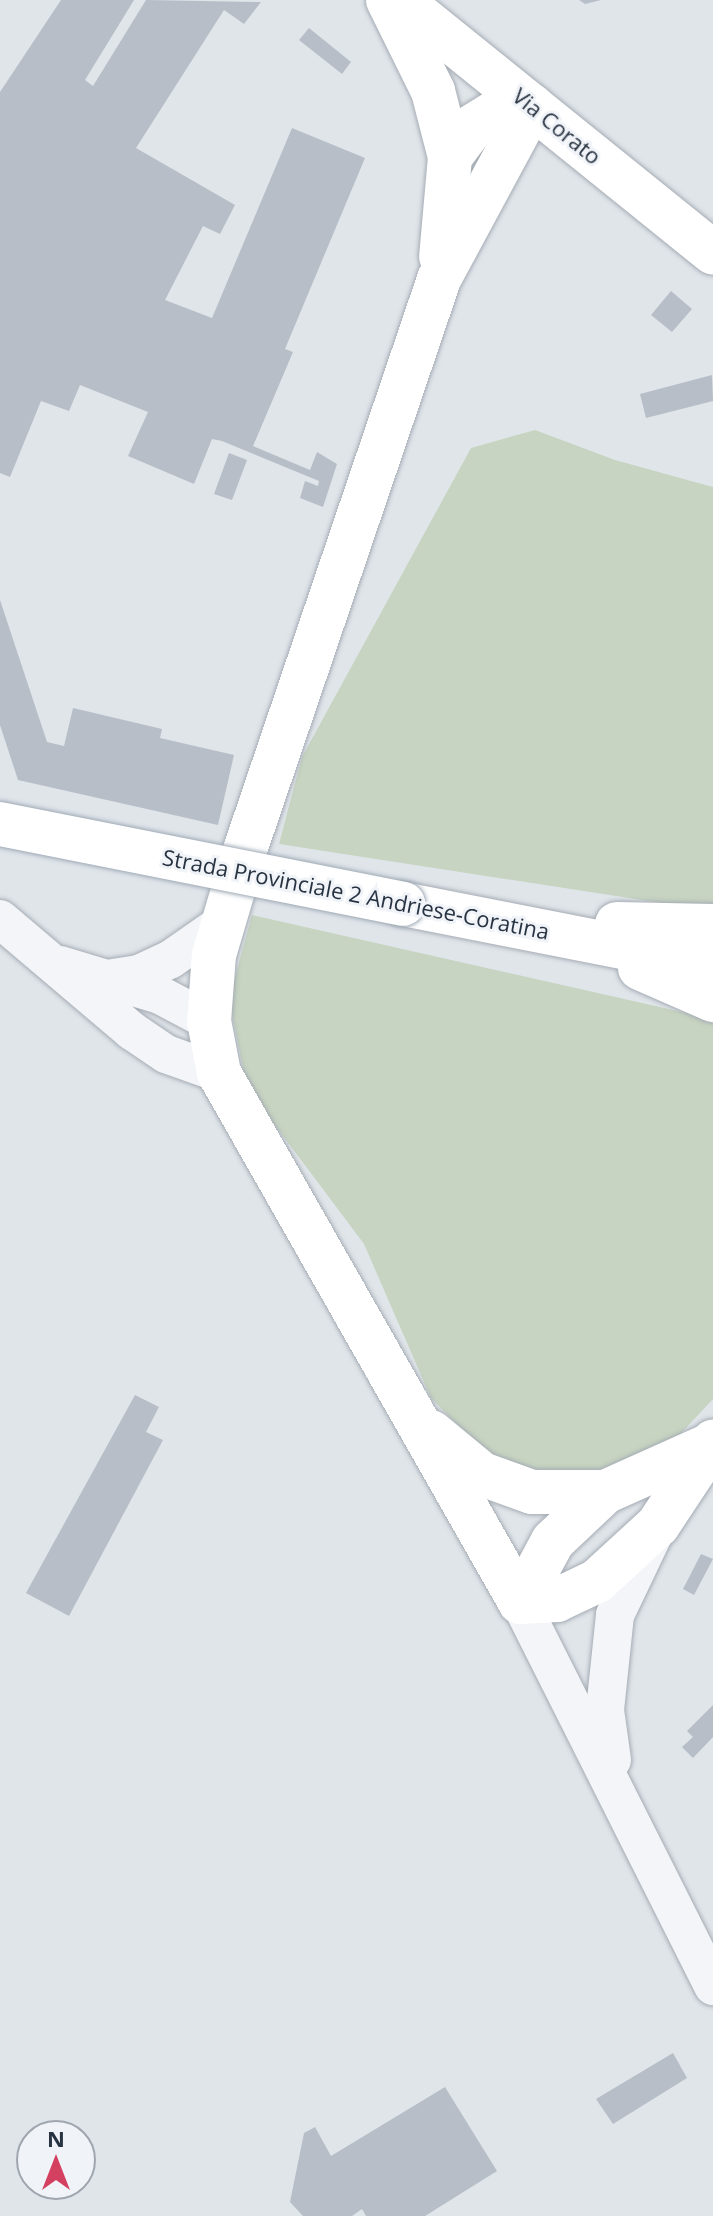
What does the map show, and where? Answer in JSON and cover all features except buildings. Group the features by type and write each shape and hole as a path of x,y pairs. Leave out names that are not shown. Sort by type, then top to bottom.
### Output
{"main road":[{"path":"388,0 433,91 450,157 439,279"},
{"name":"Via Corato","path":"400,0 713,253"},
{"path":"450,157 473,126 499,110 532,106"},
{"path":"520,1602 408,1413 219,1073 209,1021 214,955 224,922 439,279 532,106"},
{"name":"Strada Provinciale 2 Andriese-Coratina","path":"0,824 713,965"},
{"path":"471,917 713,926"},
{"path":"573,937 713,1000"},
{"path":"408,1413 482,1474 532,1492 605,1492"},
{"path":"520,1602 553,1541 605,1492 711,1444"},
{"path":"520,1602 557,1600 597,1581 658,1525 711,1444"}],"street":[{"path":"0,919 166,1054 219,1073"},
{"path":"113,978 139,974 171,959 224,922"},
{"path":"54,963 113,978 209,1021"},
{"path":"615,1782 605,1710 615,1615 658,1525"},
{"path":"520,1602 615,1782 713,1986"}],"green space":[{"path":"535,430 615,460 713,487 713,911 279,844 302,757 471,448"},
{"path":"252,915 713,1019 713,1399 657,1459 606,1483 506,1474 431,1398 364,1244 247,1088 229,999"}]}
